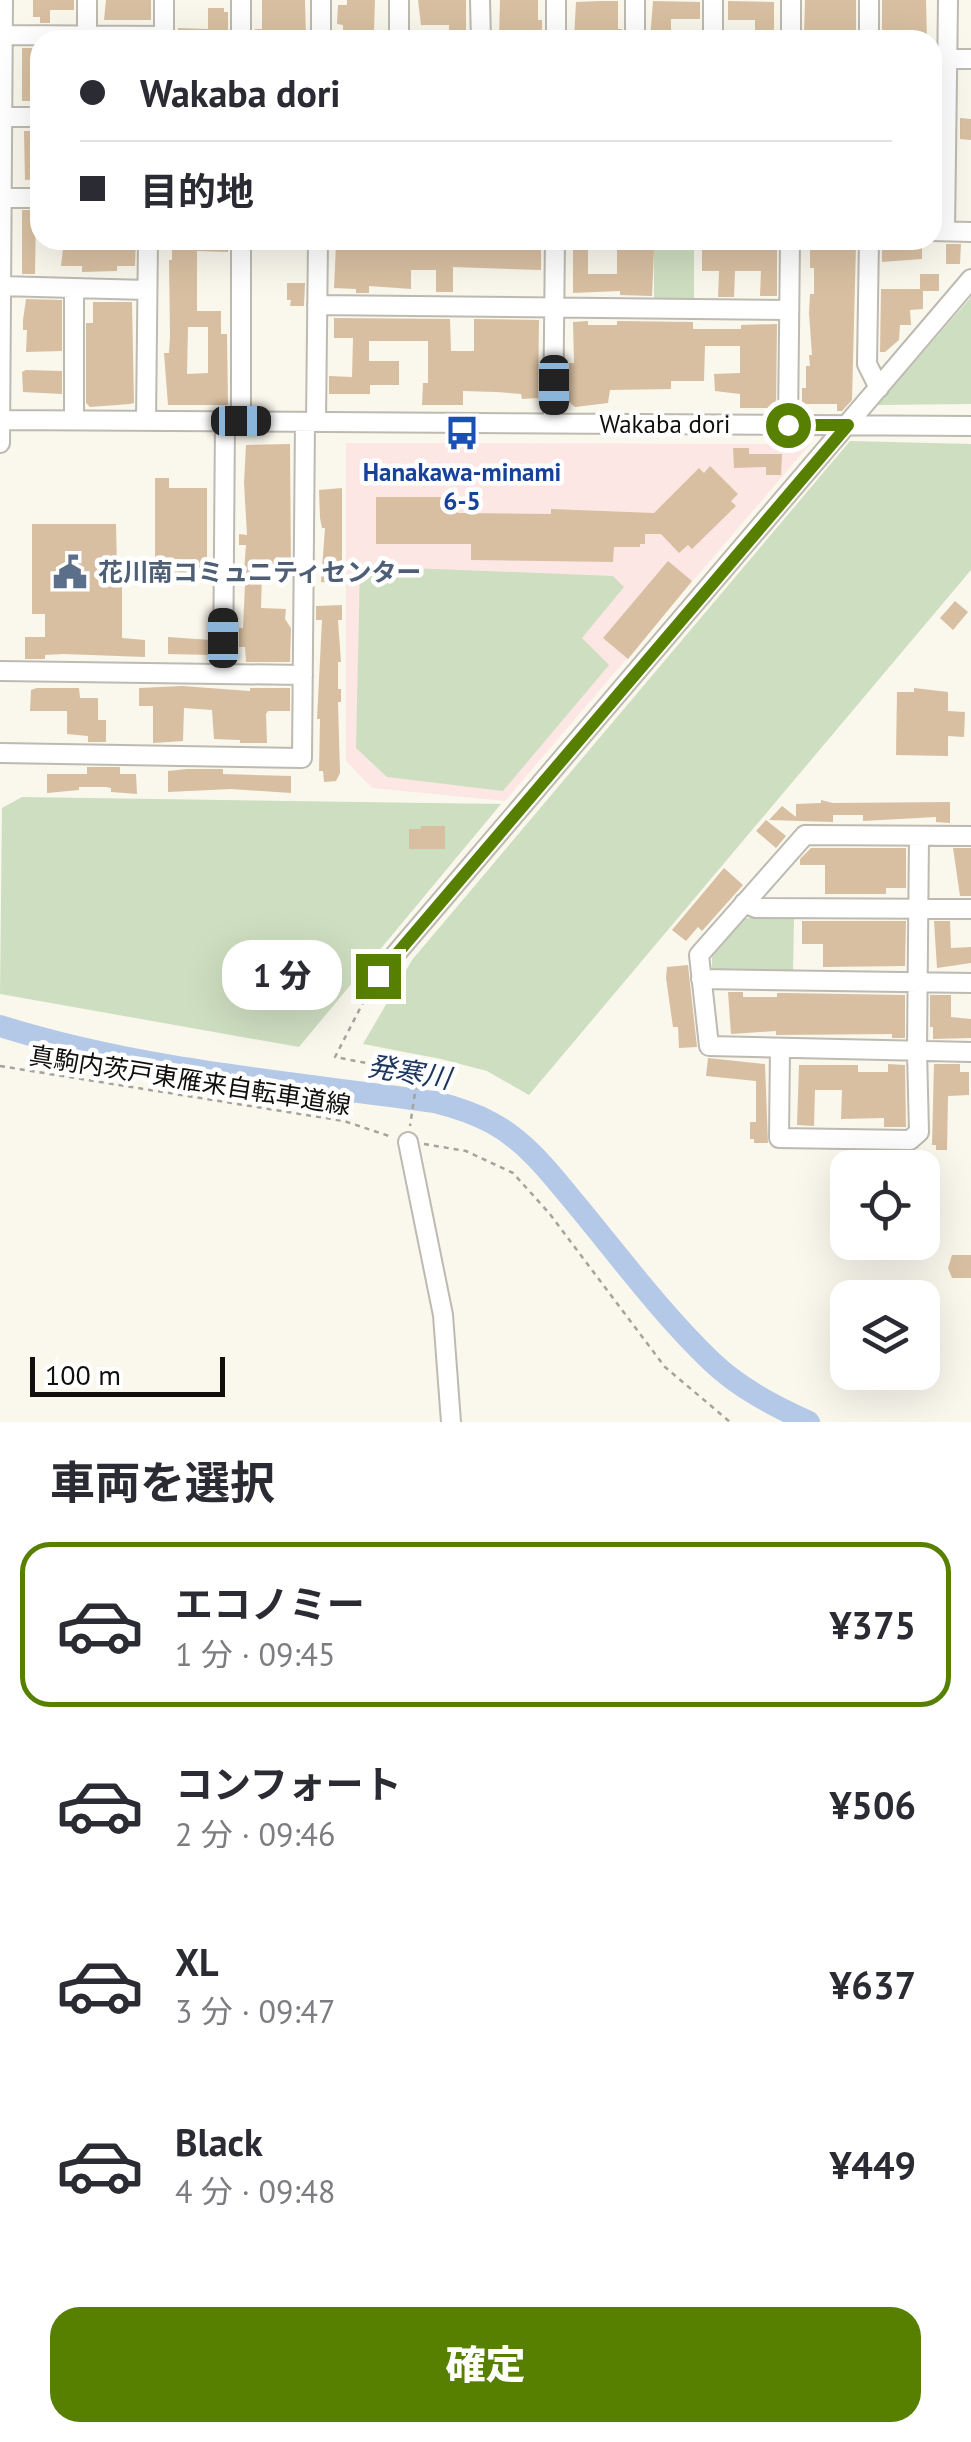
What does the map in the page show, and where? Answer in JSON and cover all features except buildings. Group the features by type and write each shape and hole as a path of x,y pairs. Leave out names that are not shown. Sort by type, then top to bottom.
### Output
{"street":[{"path":"0,443 3,0"},
{"path":"86,0 87,30"},
{"path":"164,0 164,30"},
{"path":"242,0 242,30"},
{"path":"321,0 321,30"},
{"path":"399,0 399,30"},
{"path":"480,0 481,30"},
{"path":"556,0 556,30"},
{"path":"635,0 635,30"},
{"path":"713,0 713,30"},
{"path":"791,0 791,30"},
{"path":"869,0 870,30"},
{"path":"942,44 948,0"},
{"path":"2,47 30,43"},
{"path":"942,59 971,59"},
{"path":"2,117 30,118"},
{"path":"2,198 30,198"},
{"path":"942,231 971,232"},
{"path":"146,421 148,250"},
{"path":"223,674 241,250"},
{"path":"0,753 302,758 318,250"},
{"path":"554,250 554,423"},
{"path":"788,425 790,250"},
{"path":"869,250 867,364 879,388"},
{"path":"378,976 971,279"},
{"path":"1,286 147,290"},
{"path":"74,288 74,420"},
{"path":"317,305 789,310"},
{"name":"Wakaba dori","path":"0,420 971,426"},
{"path":"0,671 302,675"},
{"path":"971,836 805,834 698,956 709,1046 971,1052"},
{"path":"780,1048 779,1138 910,1140 920,1132 919,836"},
{"path":"744,903 756,908 971,909"},
{"path":"702,979 971,983"},
{"path":"409,1135 443,1315 452,1422"}],"path":[{"path":"378,976 335,1057 418,1073 409,1135"},
{"name":"真駒内茨戸東雁来自転車道線","path":"0,1066 344,1121 466,1150 512,1172 549,1212 665,1367 730,1422"}],"shaded area":[{"path":"346,443 810,444 505,801 372,788 346,761"}],"green space":[{"path":"654,250 694,250 694,301 654,300"},
{"path":"971,297 971,404 877,405"},
{"path":"850,441 971,444 971,570 529,1095 487,1071 363,1044 412,960"},
{"path":"360,566 613,576 624,587 582,638 609,665 503,791 387,777 356,748"},
{"path":"22,797 501,804 299,1047 0,994 2,808"},
{"path":"794,918 793,972 717,973 712,968 712,957 743,920"}],"waterway":[{"name":"発寒川","path":"0,1026 106,1054 270,1081 435,1102 485,1119 540,1162 711,1361 757,1396 809,1422"}],"place":[{"name":"Hanakawa-minami 6-5","path":"462,433"},
{"name":"花川南コミュニティセンター","path":"70,572"}],"route":[{"path":"378,976 848,425 788,425"}]}
